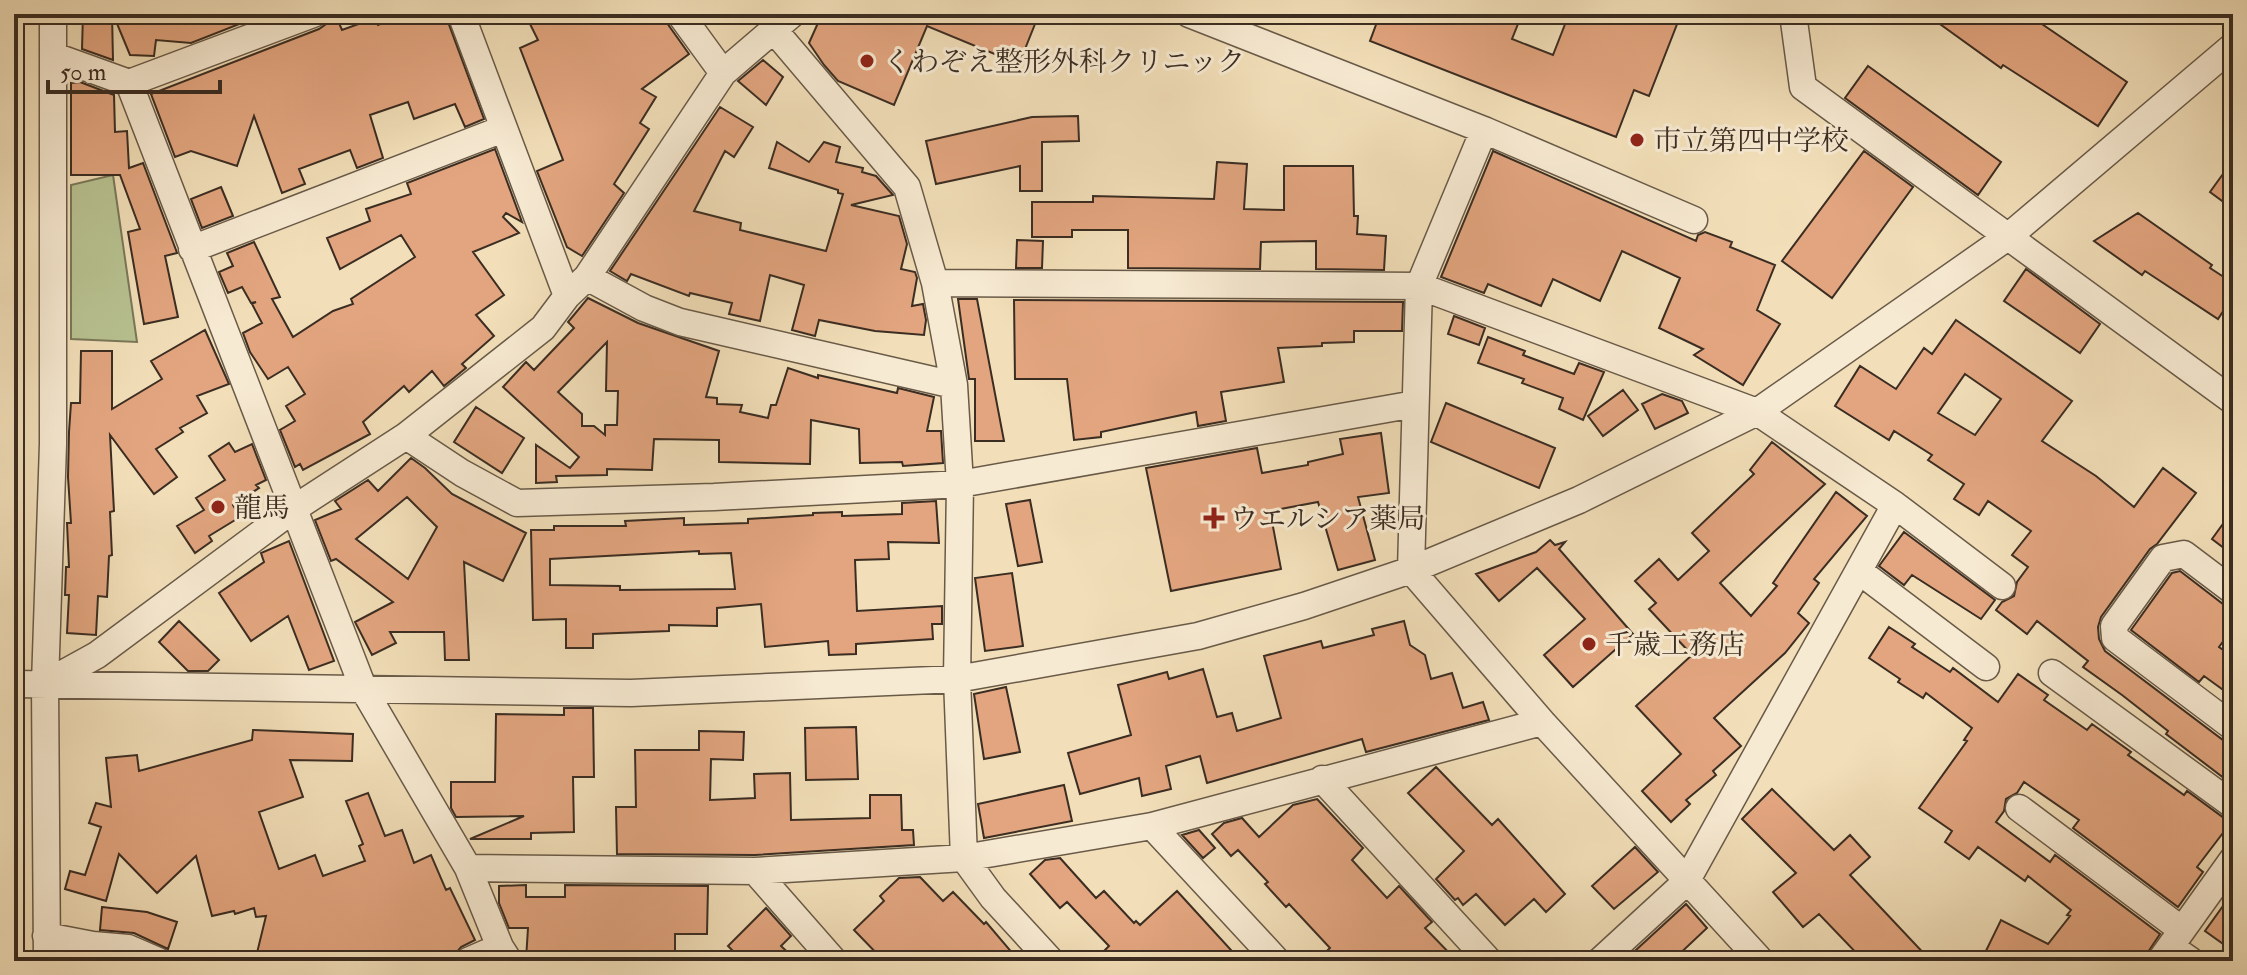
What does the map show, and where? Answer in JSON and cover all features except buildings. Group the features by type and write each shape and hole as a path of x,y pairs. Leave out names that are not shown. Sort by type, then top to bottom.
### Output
{"street":[{"path":"53,14 53,444 45,684 47,948 93,945 128,948 158,961"},
{"path":"54,56 129,83 313,14"},
{"path":"461,14 567,296"},
{"path":"680,14 723,73"},
{"path":"1189,14 1228,22 1694,220"},
{"path":"1793,14 1803,87 2233,401"},
{"path":"45,684 97,655 295,508 406,436 543,328 567,296 587,277 723,73 782,22 907,187 935,283 954,385 960,484 957,679 964,858 993,898 1051,961"},
{"path":"14,684 631,693 957,679 1198,636 1304,606 1411,570 1579,500 1757,412 2009,236 2233,46"},
{"path":"129,83 364,690 468,868 504,954 468,961"},
{"path":"192,249 503,129"},
{"path":"1484,130 1419,286 1411,570 1542,722 1761,961"},
{"path":"587,277 644,308 680,322 954,385"},
{"path":"935,283 1419,286 1757,412 1895,505 2002,586"},
{"path":"406,436 462,473 517,503 714,497 960,484 1415,404"},
{"path":"1600,961 1686,882 1895,505"},
{"path":"2233,591 2184,554 2163,558 2114,626 2115,638 2233,727"},
{"path":"1859,571 1986,667"},
{"path":"2052,673 2233,805"},
{"path":"468,868 755,871 964,858 1152,826 1542,722"},
{"path":"1322,779 1489,961"},
{"path":"2019,808 2176,950 2233,859"},
{"path":"1152,826 1277,961"},
{"path":"755,871 834,961"}],"green space":[{"path":"113,175 137,342 71,339 71,185"}],"place":[{"name":"くわぞえ整形外科クリニック","path":"867,61"},
{"name":"市立第四中学校","path":"1637,140"},
{"name":"龍馬","path":"218,507"},
{"name":"ウエルシア薬局","path":"1214,518"},
{"name":"千歳工務店","path":"1589,644"}]}
